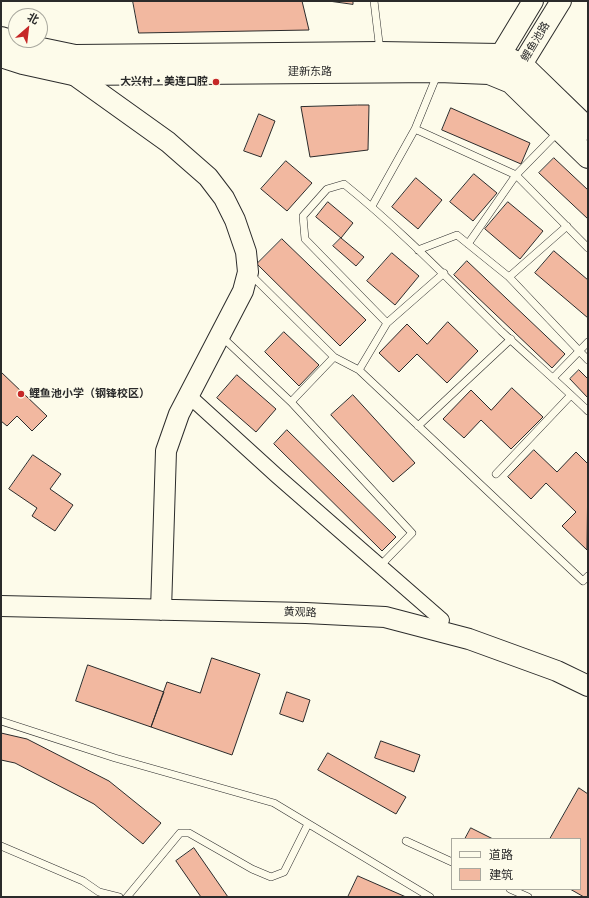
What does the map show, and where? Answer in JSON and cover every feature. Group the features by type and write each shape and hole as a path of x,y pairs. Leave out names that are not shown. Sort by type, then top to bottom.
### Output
{"main road":[{"path":"494,64 533,1"},
{"name":"鲤鱼池路","path":"516,73 560,1"},
{"name":"建新东路","path":"1,38 27,46 75,56 380,53 494,64 516,73 588,129"},
{"name":"建新东路","path":"1,56 23,63 73,74 439,71 494,64"},
{"name":"建新东路","path":"516,73 560,130 588,157"},
{"path":"73,74 168,142 208,177 224,198 235,220 246,252 248,272 243,291 188,395 174,425 166,451 162,603"},
{"name":"黄观路","path":"1,592 385,617 469,639 557,672 588,686"},
{"name":"黄观路","path":"1,606 309,601 384,606 466,626 534,650 588,672"}],"street":[{"path":"188,395 277,476 381,565 442,620"}],"lane":[{"path":"374,1 380,53"},
{"path":"372,206 415,129 439,71"},
{"path":"415,129 516,175 588,248"},
{"path":"468,244 516,175 560,130"},
{"path":"387,323 305,239 303,216 327,189 344,184 372,206 588,411"},
{"path":"509,277 567,226"},
{"path":"418,250 457,235 509,277 588,360"},
{"path":"248,272 334,357 359,370 583,581 588,576"},
{"path":"359,370 387,323 444,273"},
{"path":"221,335 291,402 412,532 381,565"},
{"path":"418,426 511,339"},
{"path":"553,378 588,342"},
{"path":"291,402 334,357"},
{"path":"496,474 571,395"},
{"path":"1,721 115,758 274,804 430,897"},
{"path":"127,897 180,833 189,833 252,869 271,877 284,872 308,824"},
{"path":"406,841 451,862"},
{"path":"1,846 83,881 99,892 119,897"},
{"path":"512,890 528,897"}],"building":[{"path":"133,1 302,1 309,30 139,33"},
{"path":"329,1 353,1 353,4"},
{"path":"369,105 368,150 310,157 301,107"},
{"path":"451,108 530,143 521,164 442,130"},
{"path":"259,114 275,121 261,157 244,151"},
{"path":"554,158 588,190 588,219 539,173"},
{"path":"286,161 312,183 287,211 261,189"},
{"path":"474,174 497,193 473,221 450,202"},
{"path":"416,178 442,200 418,229 392,207"},
{"path":"328,202 353,223 341,238 316,217"},
{"path":"508,202 543,231 520,259 485,229"},
{"path":"341,238 364,257 356,266 333,246"},
{"path":"282,239 366,320 340,346 257,264"},
{"path":"554,251 588,280 588,318 535,273"},
{"path":"392,253 419,276 395,305 367,281"},
{"path":"467,261 565,354 552,368 454,275"},
{"path":"448,322 478,351 447,383 417,354 399,372 379,353 407,324 427,344"},
{"path":"284,332 319,365 299,386 265,352"},
{"path":"579,370 588,379 588,398 570,379"},
{"path":"1,372 47,416 32,431 17,416 7,426 1,421"},
{"path":"237,375 276,409 256,432 217,398"},
{"path":"512,388 543,417 511,449 481,420 464,438 443,419 471,390 491,410"},
{"path":"353,395 415,463 393,482 331,415"},
{"path":"287,430 396,537 382,551 274,444"},
{"path":"534,450 557,472 576,452 588,464 587,550 562,526 576,512 546,483 531,499 508,477"},
{"path":"33,455 61,474 50,489 73,505 55,531 32,516 37,508 9,489"},
{"path":"212,658 260,674 232,755 151,727 167,682 200,693"},
{"path":"88,665 164,692 151,727 76,701"},
{"path":"287,692 310,700 303,722 280,714"},
{"path":"1,733 27,739 109,781 161,823 143,844 94,804 15,763 1,760"},
{"path":"381,741 420,755 414,772 375,758"},
{"path":"328,753 406,797 396,814 318,770"},
{"path":"579,788 588,794 588,897 584,897 572,890 581,890 581,838 551,838"},
{"path":"471,828 491,838 466,838"},
{"path":"194,848 228,897 201,897 176,861"},
{"path":"358,876 406,897 348,897"}],"place":[{"name":"大兴村‧美连口腔","path":"216,82"},
{"name":"鲤鱼池小学（钢锋校区）","path":"21,394"}]}
